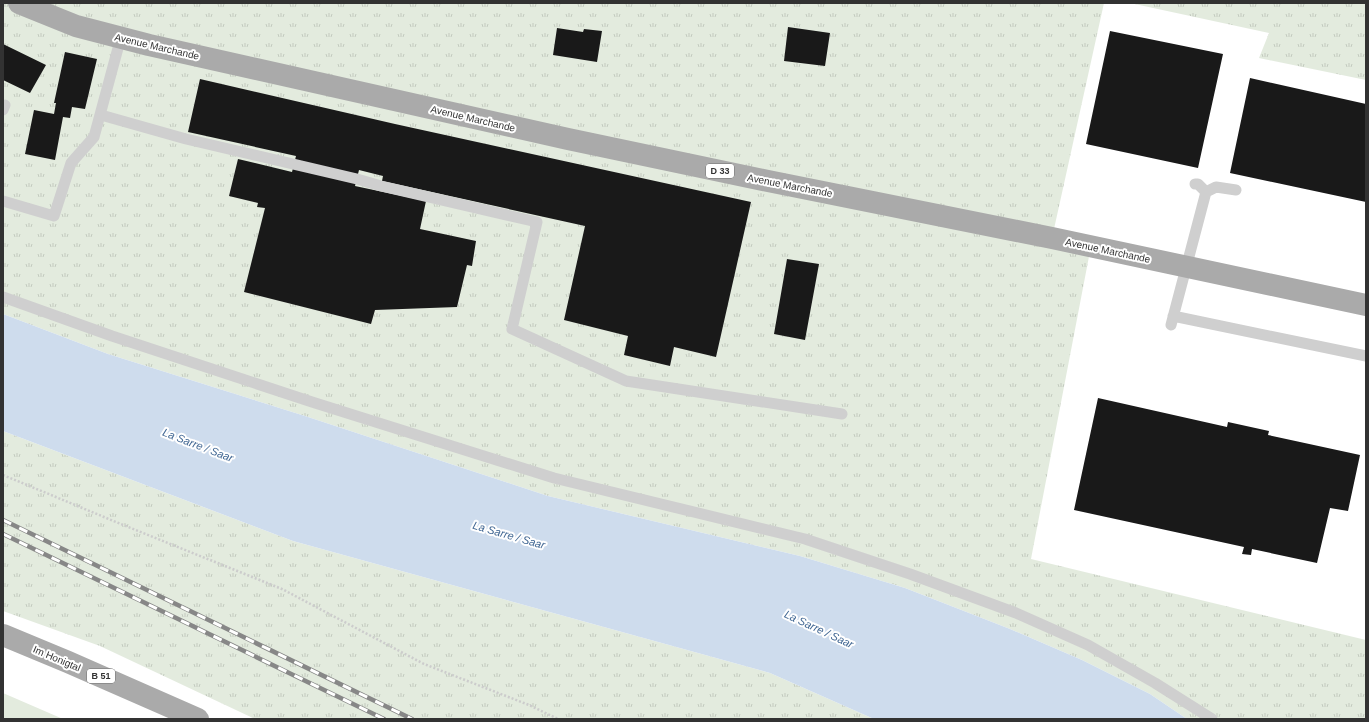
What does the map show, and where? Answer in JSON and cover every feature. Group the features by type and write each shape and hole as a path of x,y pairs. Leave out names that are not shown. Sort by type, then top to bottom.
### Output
{"main road":[{"name":"Avenue Marchande","path":"20,3 76,26 576,140 768,181 1044,236 1366,305"},
{"name":"Im Honigtal","path":"3,635 198,719"}],"lane":[{"path":"3,201 54,216 71,163 94,137 121,37"},
{"path":"101,115 186,138 381,186 537,222 512,330 626,381 842,414"},
{"path":"1195,184 1198,184 1206,192"},
{"path":"1236,190 1216,187 1206,192 1172,320 1366,356"},
{"path":"3,297 112,336 312,402 554,478 805,539 910,574 1016,613 1088,645 1155,683 1212,719"}],"path":[{"path":"3,476 282,589 424,664 529,705 558,719"}],"green space":[{"path":"3,3 1104,3 1052,238 1091,246 1031,559 1366,640 1366,719 1187,719 1150,694 1082,660 1010,629 905,588 800,556 548,496 305,416 108,354 3,314"},
{"path":"1130,3 1366,3 1366,80 1259,58 1269,33"},
{"path":"3,431 293,541 770,673 874,719 255,719 100,646 3,611"},
{"path":"3,693 63,719 3,719"}],"water":[{"name":"La Sarre / Saar","path":"3,314 108,354 305,416 548,496 800,556 905,588 1010,629 1082,660 1150,694 1187,719 874,719 770,673 293,541 3,431"}],"building":[{"path":"788,27 830,33 825,66 784,61"},
{"path":"557,28 583,32 584,29 602,31 597,62 553,55"},
{"path":"1110,31 1223,54 1198,168 1086,144"},
{"path":"3,44 46,65 30,93 3,80"},
{"path":"65,52 97,59 85,109 72,107 70,118 63,117 55,160 25,154 34,110 54,114 56,103 54,103"},
{"path":"1250,78 1366,104 1366,202 1230,173"},
{"path":"200,79 395,124 751,202 716,357 674,347 670,366 624,355 628,336 564,320 585,226 382,181 383,176 359,170 355,186 426,201 420,229 476,241 472,266 467,265 457,307 375,310 371,324 244,292 265,208 257,207 258,203 229,196 238,159 292,172 296,156 188,132"},
{"path":"787,259 819,264 805,340 774,334"},
{"path":"1098,398 1227,427 1228,422 1269,431 1268,435 1360,455 1348,511 1330,508 1317,563 1252,549 1251,555 1242,554 1244,547 1074,510"}],"railway":[{"path":"3,520 412,719"},
{"path":"3,534 384,719"}]}
